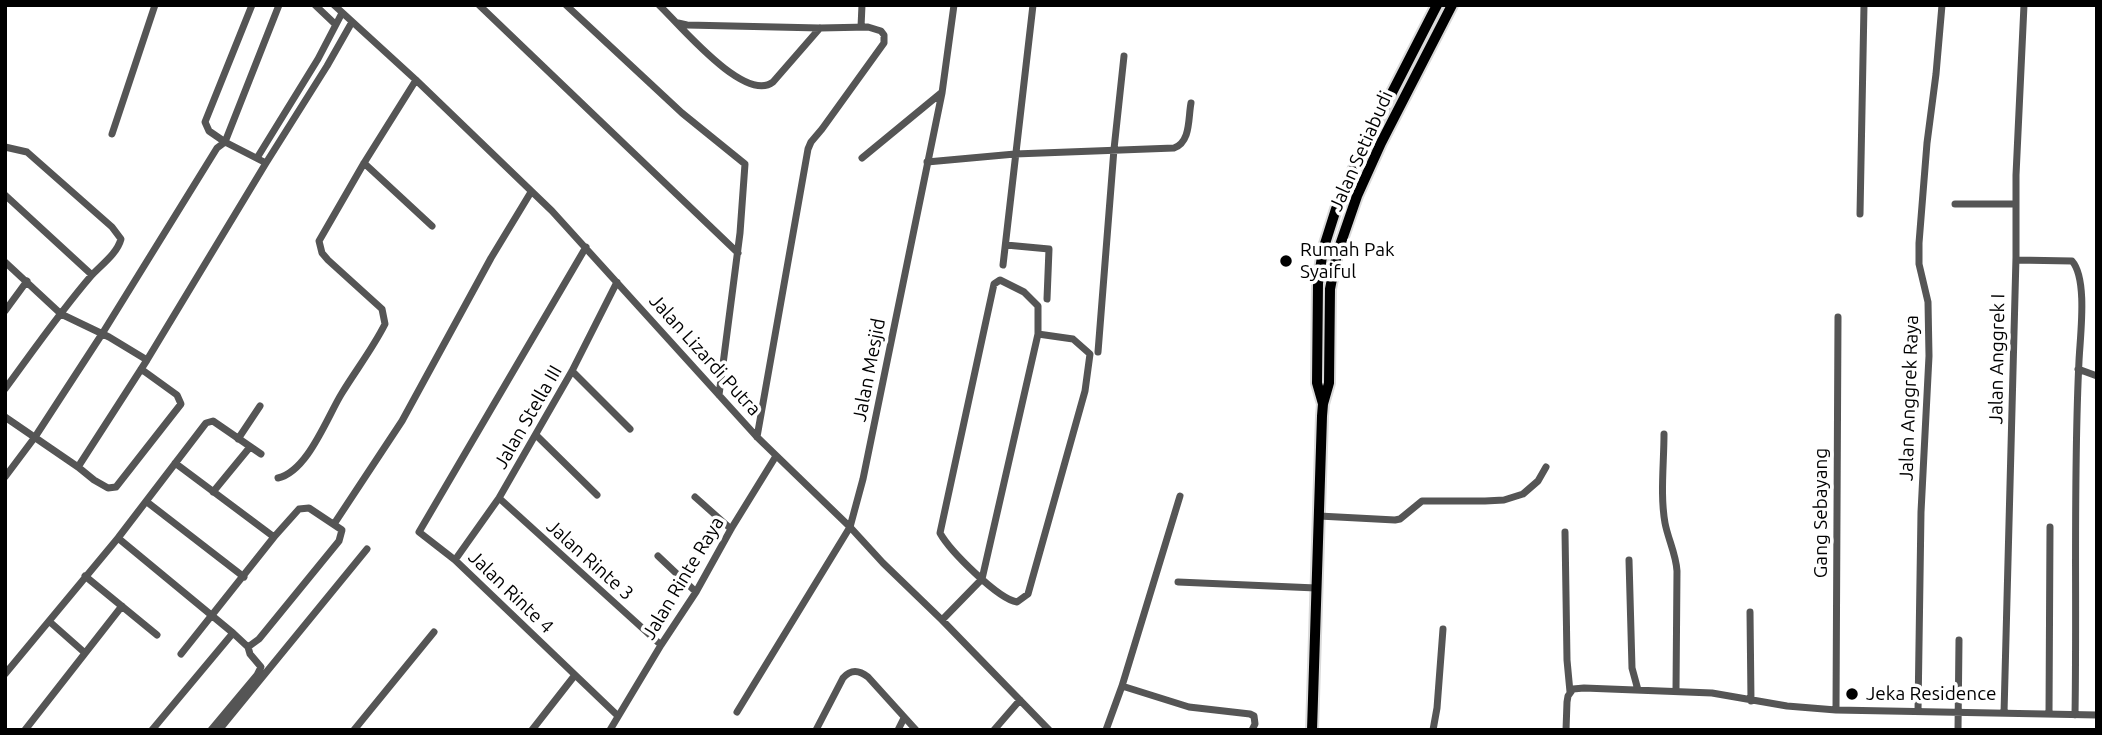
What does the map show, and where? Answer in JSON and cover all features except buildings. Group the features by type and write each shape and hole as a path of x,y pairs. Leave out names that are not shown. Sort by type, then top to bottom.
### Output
{"main road":[{"name":"Jalan Setiabudi","path":"1323,404 1317,383 1318,284 1323,250 1336,209 1359,157 1437,5"},
{"name":"Jalan Setiabudi","path":"1312,730 1323,404 1329,383 1329,289 1336,254 1357,196 1375,155 1452,5"}],"street":[{"path":"112,134 155,5"},
{"path":"252,5 205,125 221,140 266,163"},
{"path":"5,477 35,437 102,334 221,140 279,5"},
{"path":"315,5 335,24"},
{"name":"Jalan Lizardi Putra","path":"334,5 531,191 586,247 757,437 850,527 1049,730"},
{"path":"479,5 738,253"},
{"path":"566,5 682,113 745,164 738,253 719,395"},
{"path":"659,5 699,46 736,77 763,87 773,82 820,28"},
{"path":"861,27 862,5"},
{"name":"Jalan Mesjid","path":"737,712 850,527 863,479 942,93 954,5"},
{"path":"1003,265 1033,5"},
{"path":"1860,214 1864,5"},
{"name":"Jalan Anggrek Raya","path":"1918,711 1921,512 1929,356 1928,302 1919,264 1919,243 1942,5"},
{"name":"Jalan Anggrek I","path":"2004,713 2016,175 2024,5"},
{"path":"257,158 318,59 342,13"},
{"path":"78,467 147,360 352,22"},
{"path":"678,23 861,27 881,31 884,35 884,43 807,149 757,437"},
{"path":"1098,352 1124,56"},
{"path":"318,59 327,66"},
{"path":"278,478 286,476 296,467 326,425 340,395 385,324 382,309 328,260 319,241 416,80"},
{"path":"862,159 942,93"},
{"path":"927,162 1015,154 1179,147 1186,138 1191,103"},
{"path":"5,147 27,152 121,239 119,246 92,275 5,389"},
{"path":"364,163 432,226"},
{"path":"334,524 402,421 491,258 531,191"},
{"path":"5,195 92,275"},
{"path":"1955,204 2016,204"},
{"path":"1006,245 1049,249 1046,299"},
{"name":"Jalan Rinte 4","path":"586,247 419,532 455,560 618,716"},
{"path":"2015,260 2072,261 2080,278 2076,715"},
{"path":"5,262 61,314 147,360"},
{"path":"942,620 982,579 1038,334 1038,306 1024,292 1000,280 995,281 940,533 982,579 1011,601 1022,600 1028,594 1085,391 1090,354 1073,339 1038,334"},
{"path":"5,311 27,281"},
{"name":"Jalan Stella III","path":"455,560 499,498 536,435 617,282"},
{"name":"Gang Sebayang","path":"1836,710 1838,317"},
{"path":"5,417 94,480 108,488 116,487 181,404 177,395 141,369"},
{"path":"2078,369 2097,376"},
{"path":"572,370 630,429"},
{"path":"238,439 260,406"},
{"path":"5,674 118,538 209,421 213,421 261,454"},
{"path":"1664,434 1665,525 1677,571 1676,690"},
{"path":"536,435 597,495"},
{"path":"213,492 250,447"},
{"name":"Jalan Rinte Raya","path":"610,730 776,456"},
{"path":"175,463 274,537"},
{"path":"1319,516 1395,520 1422,501 1504,500 1523,494 1531,488 1546,467"},
{"path":"1106,730 1180,496"},
{"path":"695,497 731,529"},
{"name":"Jalan Rinte 3","path":"499,498 661,645"},
{"path":"147,502 244,577"},
{"path":"181,654 274,537 296,512 309,508 342,530 338,541 259,639 248,647"},
{"path":"2049,714 2050,527"},
{"path":"1565,532 1570,692 1566,730"},
{"path":"118,538 233,633 248,647 250,654 261,667 211,730"},
{"path":"219,730 367,549"},
{"path":"659,556 696,592"},
{"path":"1629,560 1632,668 1638,690"},
{"path":"85,576 158,635"},
{"path":"1178,582 1317,588"},
{"path":"25,730 122,606"},
{"path":"1751,612 1751,701"},
{"path":"50,622 85,653"},
{"path":"1433,730 1443,629"},
{"path":"354,730 433,632"},
{"path":"152,730 233,633"},
{"path":"1958,730 1959,640"},
{"path":"817,730 843,678 854,671 862,672 868,677 916,730"},
{"path":"532,730 575,675"},
{"path":"1122,686 1189,707 1250,714 1254,716 1255,724 1252,730"},
{"path":"1570,692 1576,688 1676,690 1712,693 1787,706 1836,710 2097,715"},
{"path":"994,730 1020,701"},
{"path":"898,730 904,718"}],"place":[{"name":"Rumah Pak Syaiful","path":"1286,261"},
{"name":"Jeka Residence","path":"1852,694"}]}
